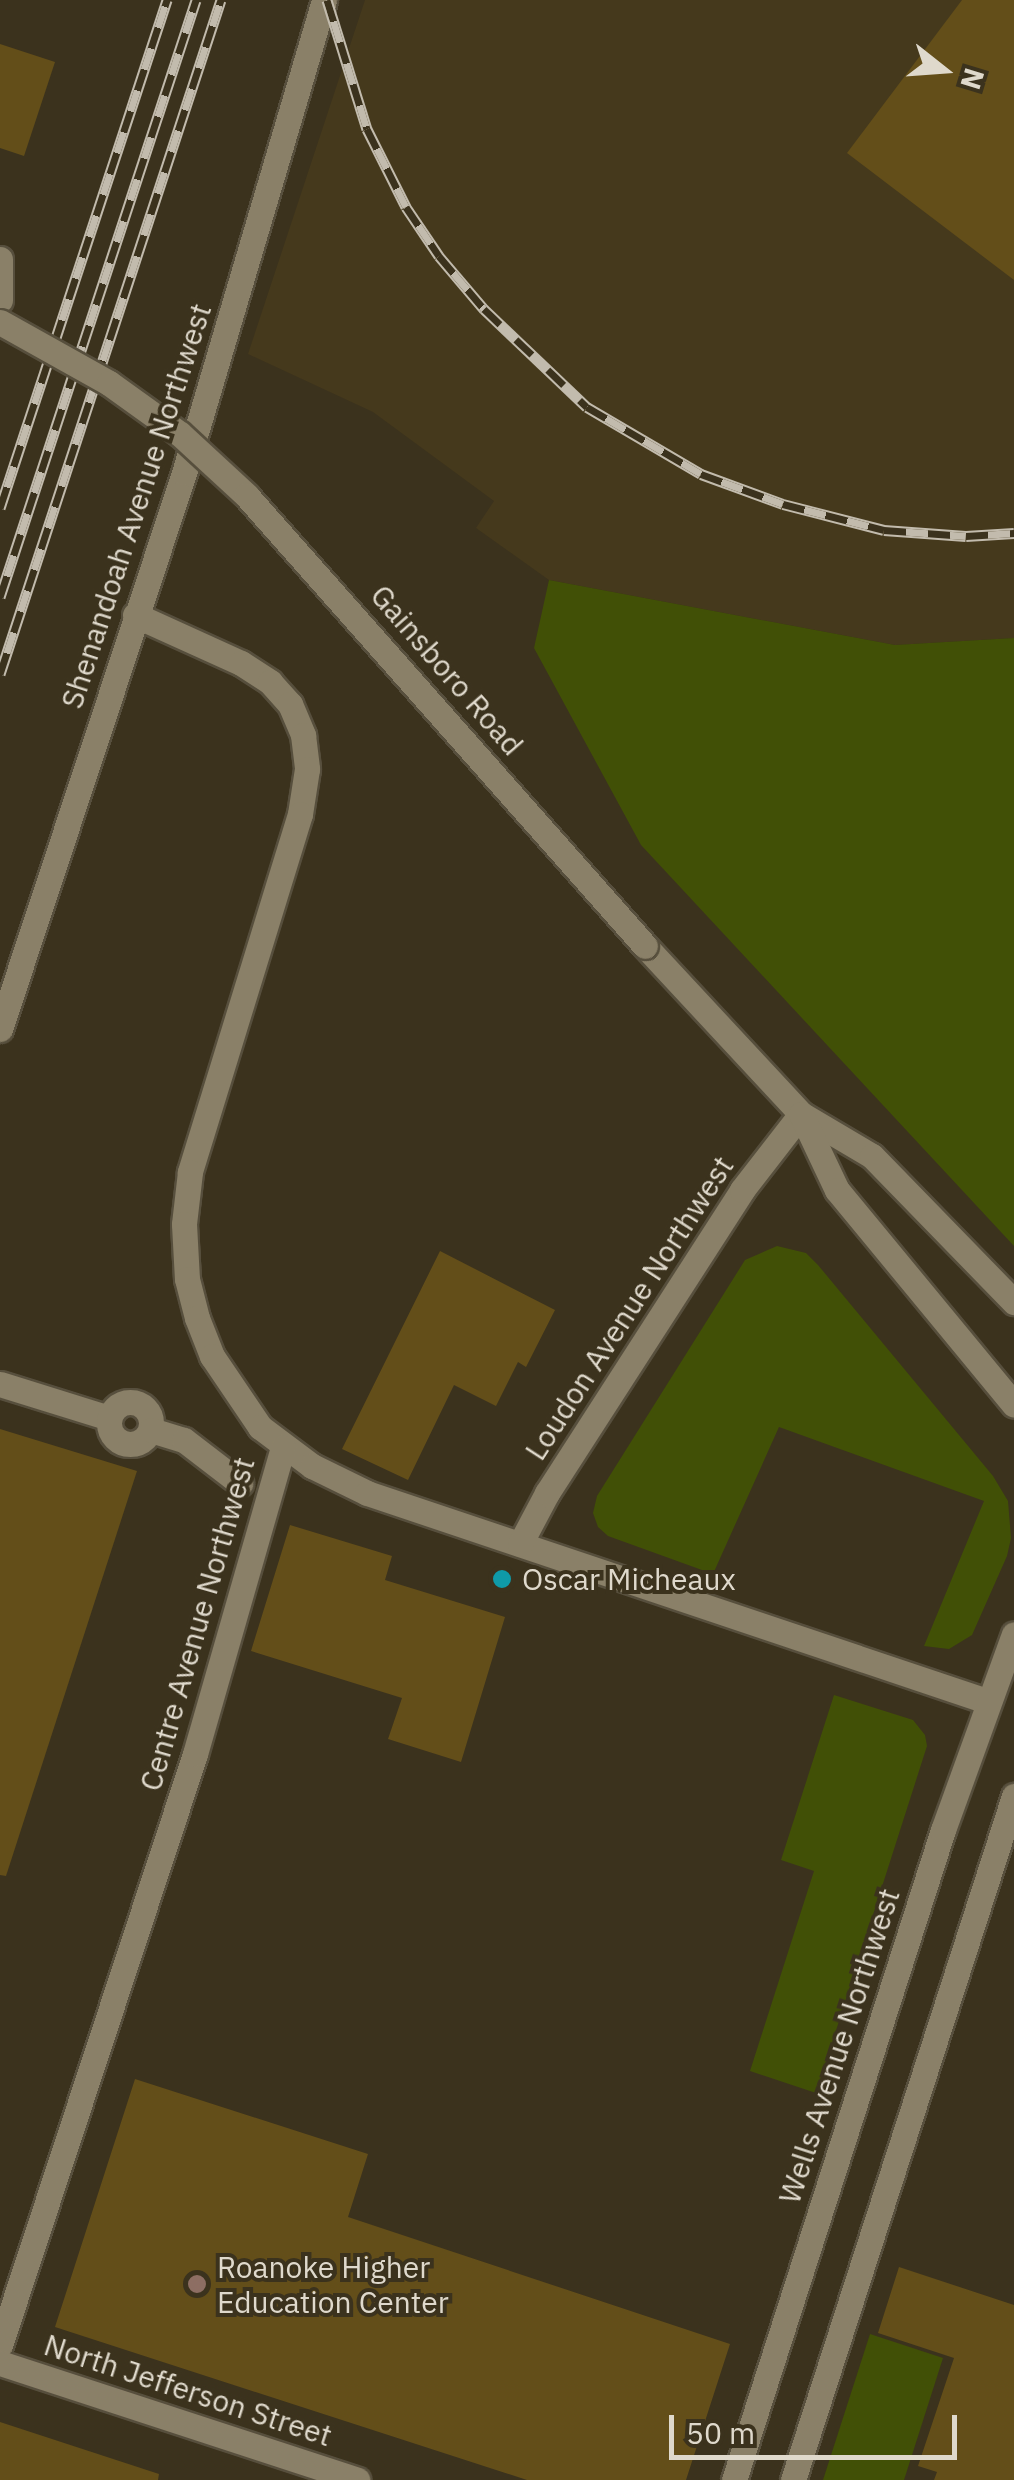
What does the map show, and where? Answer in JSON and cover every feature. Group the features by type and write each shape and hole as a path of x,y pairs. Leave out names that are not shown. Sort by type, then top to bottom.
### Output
{"street":[{"name":"Shenandoah Avenue Northwest","path":"0,1029 195,437 324,0"},
{"path":"0,259 0,300"},
{"name":"Gainsboro Road","path":"0,322 109,382 180,434 246,495 645,946 801,1114 872,1156 1014,1302"},
{"name":"Centre Avenue Northwest","path":"0,2344 195,1754 283,1446 260,1427 212,1356 187,1279 184,1224 190,1172 300,814 307,769 304,735 290,704 270,682 241,663 135,615"},
{"name":"Gainsboro Road","path":"801,1114 837,1190 1014,1404"},
{"name":"Loudon Avenue Northwest","path":"520,1544 547,1493 742,1190 801,1114"},
{"path":"0,1384 109,1418 117,1406 136,1403 147,1410 151,1430 184,1440 240,1483"},
{"path":"283,1446 368,1493 987,1701"},
{"name":"Wells Avenue Northwest","path":"734,2480 987,1701 1014,1634"},
{"path":"794,2480 1014,1796"},
{"name":"North Jefferson Street","path":"0,2363 356,2480"}],"shaded area":[{"path":"365,0 1014,0 1014,638 895,645 549,580 476,528 494,501 373,412 248,354"}],"green space":[{"path":"549,580 895,645 1014,638 1014,1246 641,845 534,648"},
{"path":"777,1246 806,1253 818,1265 993,1476 1008,1501 1011,1538 1007,1556 972,1635 949,1649 924,1646 984,1501 779,1427 713,1574 608,1536 598,1527 593,1513 597,1496 745,1260"},
{"path":"834,1695 913,1720 925,1735 927,1746 816,2093 750,2071 814,1871 781,1860"},
{"path":"870,2334 943,2358 904,2480 823,2480"}],"building":[{"path":"962,0 1014,0 1014,280 847,153"},
{"path":"0,44 55,62 24,156 0,148"},
{"path":"440,1251 555,1310 526,1367 518,1362 496,1406 454,1385 408,1480 342,1449"},
{"path":"0,1429 137,1471 6,1876 0,1875"},
{"path":"290,1525 392,1556 385,1580 505,1617 461,1762 388,1739 402,1698 251,1651"},
{"path":"135,2079 368,2154 348,2217 730,2344 686,2480 527,2480 55,2327"},
{"path":"899,2267 1014,2305 1014,2480 934,2480 937,2472 918,2466 954,2358 878,2333"},
{"path":"0,2422 159,2474 158,2480 0,2480"}],"railway":[{"path":"0,508 167,0"},
{"path":"0,597 196,0"},
{"path":"0,674 221,0"},
{"path":"327,0 367,129 406,207 439,256 484,309 587,407 701,474 783,504 884,530 966,536 1014,533"}],"place":[{"name":"Oscar Micheaux","path":"502,1579"},
{"name":"Roanoke Higher Education Center","path":"197,2284"}]}
